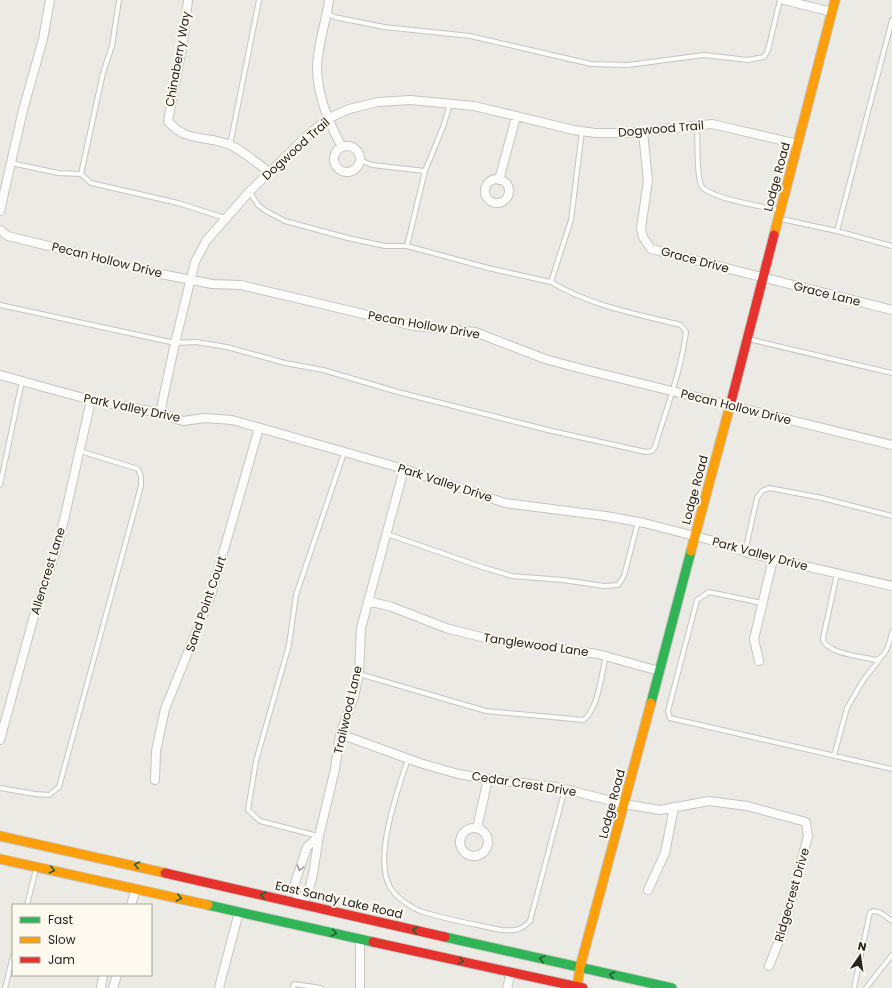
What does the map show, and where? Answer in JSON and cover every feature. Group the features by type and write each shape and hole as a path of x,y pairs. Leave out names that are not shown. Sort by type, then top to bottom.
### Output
{"main road":[{"name":"Lodge Road","path":"579,988 580,967 660,671 835,0"},
{"name":"East Sandy Lake Road","path":"0,836 298,914 580,967 672,988"},
{"name":"East Sandy Lake Road","path":"0,859 239,912 298,914 360,939 579,988"}],"street":[{"path":"0,211 23,110 42,39 50,0"},
{"name":"Chinaberry Way","path":"188,0 183,42 168,121 174,129 187,136 230,145 248,156 269,172"},
{"path":"328,0 327,13 320,42 317,69 327,119 342,147"},
{"path":"784,0 832,12"},
{"name":"Dogwood Trail","path":"160,413 190,280 195,262 203,248 225,218 269,172 327,119 349,109 378,102 410,100 450,103 474,106 582,131 628,133 712,124 798,144"},
{"path":"499,180 516,116"},
{"name":"Grace Drive","path":"643,132 648,181 641,228 643,237 651,249 763,278"},
{"path":"342,147 354,149 359,156 360,160 357,168 349,172 338,168 335,165 334,156 342,147"},
{"name":"Pecan Hollow Drive","path":"0,230 8,236 190,280 212,284 240,285 414,326 475,332 545,359 892,445"},
{"name":"Grace Lane","path":"763,278 892,310"},
{"name":"Park Valley Drive","path":"0,375 91,400 160,413 183,421 205,418 232,420 404,469 505,503 606,516 638,522 714,541 745,552 892,586"},
{"name":"Allencrest Lane","path":"0,740 34,616 59,542 91,400"},
{"name":"Sand Point Court","path":"155,780 156,751 165,709 212,595 259,428"},
{"name":"Trailwood Lane","path":"298,914 308,894 313,874 319,836 335,769 340,734 354,697 359,674 361,628 404,469"},
{"path":"759,661 754,640 773,559"},
{"name":"Tanglewood Lane","path":"368,602 392,608 446,628 493,640 570,649 606,656 660,671"},
{"name":"Cedar Crest Drive","path":"340,734 408,759 458,774 488,780 565,789 624,804 660,810 674,806 709,801 747,806 806,822"},
{"path":"477,828 488,780"},
{"path":"648,890 665,853 674,806"},
{"name":"Ridgecrest Drive","path":"769,966 783,931 808,836 806,822"},
{"name":"Trailwood Lane","path":"298,914 294,889 295,883 307,847 319,836"},
{"path":"131,904 136,889"},
{"path":"219,988 239,912"},
{"path":"360,939 360,988"},
{"path":"507,988 511,973"},
{"path":"101,988 103,976"},
{"path":"113,988 116,976"}],"lane":[{"path":"81,174 103,73 112,46 119,0"},
{"path":"230,145 259,0"},
{"path":"327,13 334,17 384,27 470,36 591,64 628,65 694,55 748,60 764,56 768,50 780,0"},
{"path":"837,231 892,20"},
{"path":"407,246 425,172 443,127 450,103"},
{"path":"697,125 699,166 701,184 704,190 714,195 892,246"},
{"path":"551,282 571,220 582,131"},
{"path":"360,160 372,165 425,172"},
{"path":"11,163 58,173 81,174 90,183 178,203 225,218"},
{"path":"0,305 175,343 196,342 227,347 285,363 323,370 398,392 552,431 646,452 652,451 655,447 673,391 684,344 686,332 681,325 618,310 574,296 551,282 488,268 407,246 385,246 348,238 285,221 258,205 250,192"},
{"path":"747,339 892,373"},
{"path":"0,485 22,381"},
{"path":"0,788 49,795 59,787 141,486 141,476 138,469 79,451"},
{"path":"319,836 260,821 248,810 256,761 289,645 296,595 344,453"},
{"path":"745,552 757,498 762,491 769,488 822,498 892,516"},
{"path":"386,534 512,576 563,580 604,586 618,585 624,576 638,522"},
{"path":"837,574 823,642 832,650 876,660 881,658"},
{"path":"763,603 709,592 698,600 668,711 670,718 892,770"},
{"path":"834,756 847,708 864,679 881,658 889,643 892,632"},
{"path":"359,674 486,711 584,720 589,715 595,702 606,656"},
{"path":"408,759 395,798 387,833 386,875 390,887 401,898 422,912 501,930 513,931 524,927 530,921 565,789"},
{"path":"26,904 37,867"},
{"path":"854,988 870,912 879,912 892,920"},
{"path":"866,988 892,955"},
{"path":"5,988 12,960"},
{"path":"293,988 294,984 321,988"}],"traffic: fast":[{"path":"651,703 691,551"},
{"path":"208,905 373,942"},
{"path":"445,937 672,988"}],"traffic: slow":[{"path":"774,235 835,0"},
{"path":"691,551 731,402"},
{"path":"577,988 580,967 651,703"},
{"path":"0,836 165,873"},
{"path":"0,859 208,905"}],"traffic: jam":[{"path":"731,402 774,235"},
{"path":"165,873 445,937"},
{"path":"373,942 583,988"}]}
